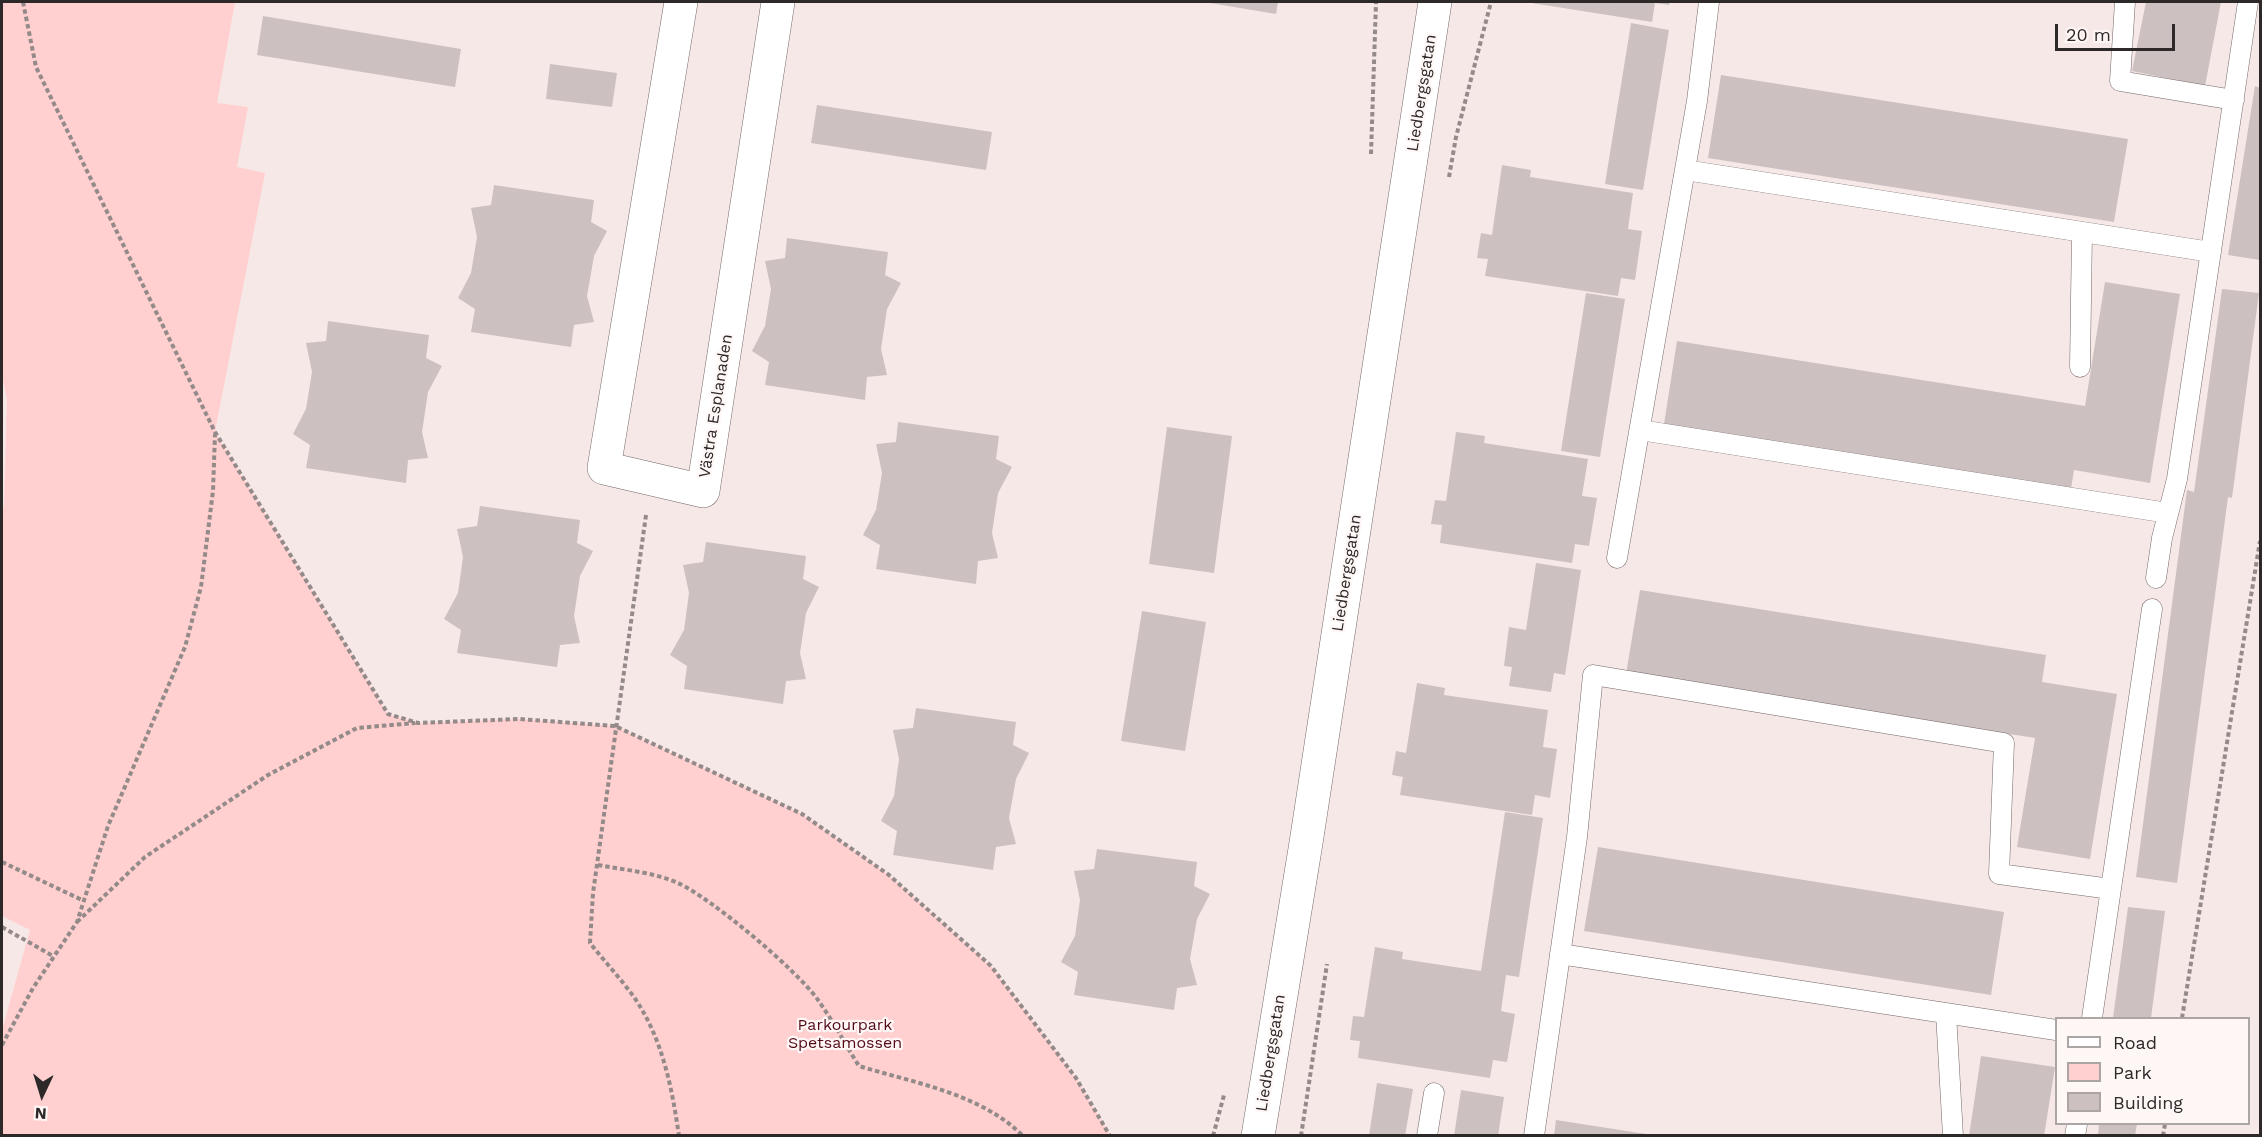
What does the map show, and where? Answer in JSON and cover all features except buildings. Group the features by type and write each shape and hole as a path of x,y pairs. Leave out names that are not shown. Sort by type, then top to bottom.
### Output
{"street":[{"name":"Västra Esplanaden","path":"681,2 604,468 703,491 778,2"},
{"name":"Liedbergsgatan","path":"1258,1136 1437,4"}],"lane":[{"path":"1617,558 1685,170 1709,2"},
{"path":"2125,2 2120,81 2234,100"},
{"path":"2156,578 2177,479 2248,2"},
{"path":"1685,170 2211,252"},
{"path":"2080,367 2082,232"},
{"path":"1640,430 2168,513"},
{"path":"2092,1017 2152,609"},
{"path":"1534,1136 1577,837 1593,675 2004,743 1999,874 2111,889"},
{"path":"1560,954 2055,1030"},
{"path":"1946,1013 1953,1136"},
{"path":"1427,1136 1434,1093"}],"path":[{"path":"23,2 36,67 215,432 388,714 418,723"},
{"path":"1369,166 1374,93 1376,2"},
{"path":"1449,180 1456,137 1491,2"},
{"path":"76,922 108,826 185,647 201,587 213,491 215,432"},
{"path":"651,479 615,726 590,943 636,1001 657,1043 671,1083 679,1136"},
{"path":"2182,1017 2260,541"},
{"path":"2,1045 52,956 76,922 145,857 268,775 357,728 519,719 615,726 802,814 889,875 991,966 1076,1078 1110,1136"},
{"path":"2,862 82,900"},
{"path":"598,866 645,873 679,883 732,920 783,964 817,998 859,1066 916,1080 969,1101 1015,1127 1023,1136"},
{"path":"2,927 52,956"},
{"path":"1301,1136 1328,959"},
{"path":"1213,1136 1224,1092"}],"green space":[{"name":"Parkourpark Spetsamossen","path":"2,2 235,2 217,103 248,107 237,167 265,173 215,432 388,714 418,723 519,719 615,726 802,814 889,875 991,966 1076,1078 1110,1135 2,1135 2,1030 30,930 2,916 2,511 7,399 2,376"}]}
